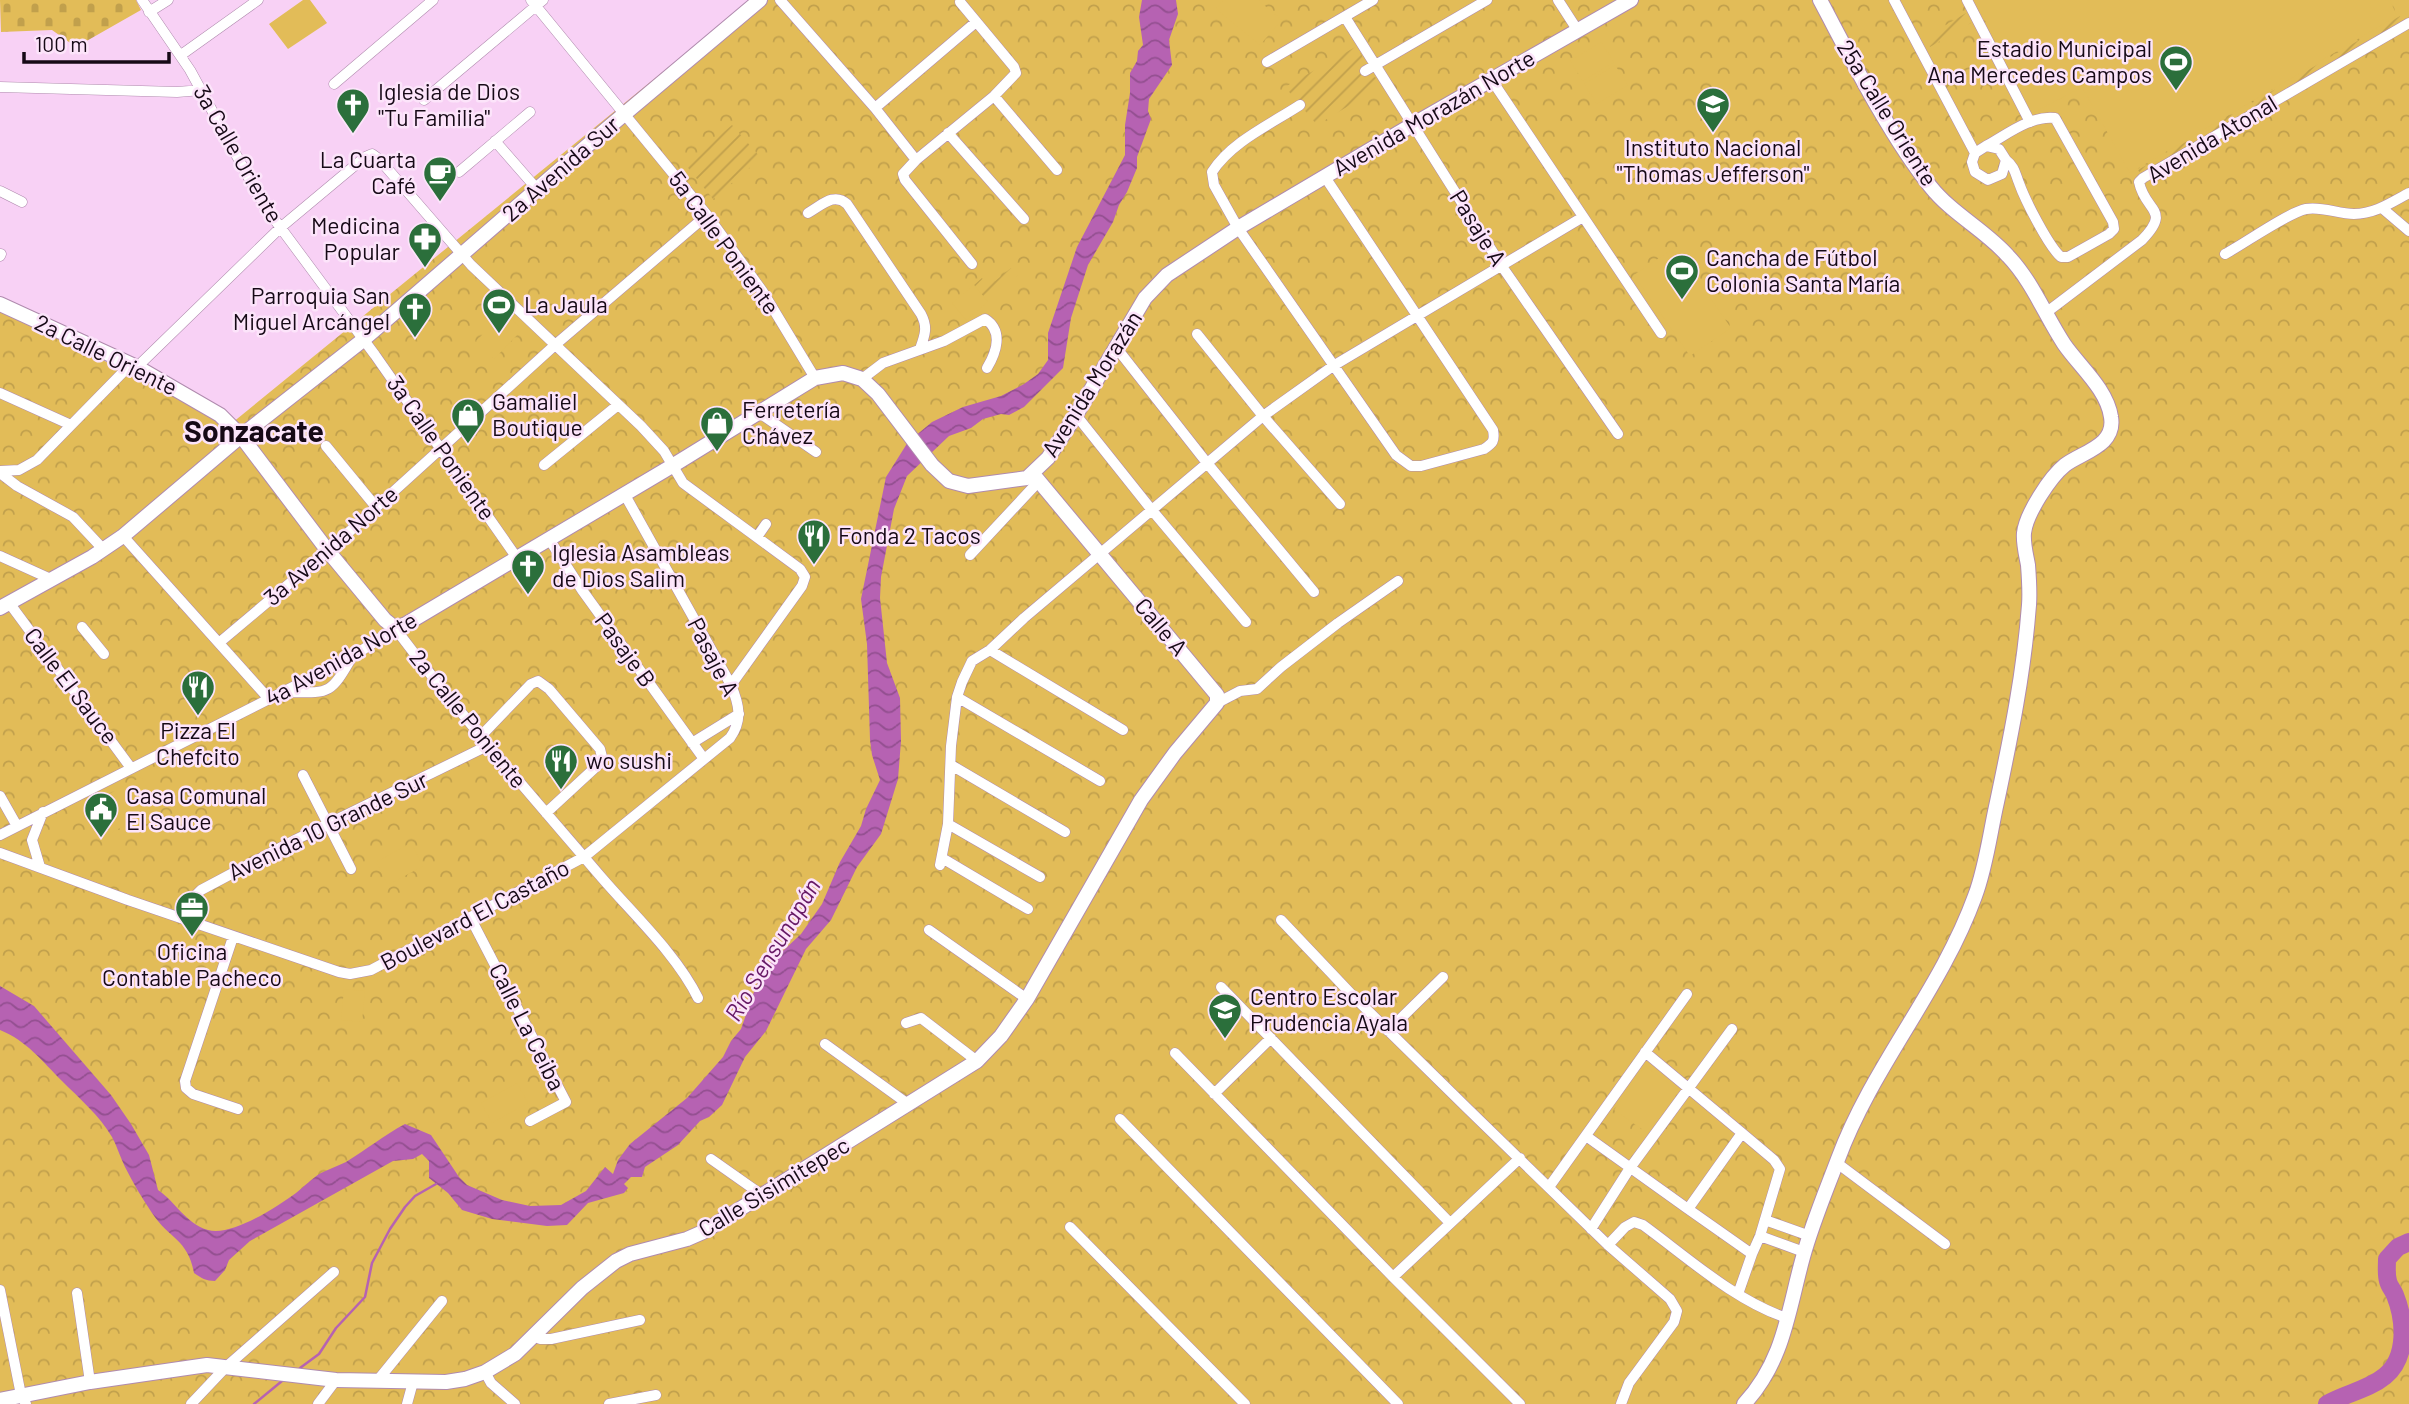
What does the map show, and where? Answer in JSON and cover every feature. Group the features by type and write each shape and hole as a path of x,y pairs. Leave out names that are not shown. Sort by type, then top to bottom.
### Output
{"street":[{"name":"3a Calle Oriente","path":"142,0 202,90 252,185 280,228 363,340"},
{"path":"149,12 167,0"},
{"path":"181,55 258,0"},
{"path":"334,84 433,0"},
{"name":"2a Avenida Sur","path":"5,606 53,580 123,536 241,436 363,340 760,0"},
{"path":"780,0 875,108 916,160"},
{"path":"1267,62 1373,0"},
{"path":"1370,69 1488,0"},
{"path":"1558,0 1578,31"},
{"name":"Avenida Morazán Norte","path":"1238,228 1631,0"},
{"name":"25a Calle Oriente","path":"1821,0 1847,51 1917,169 1946,203 2012,260 2047,312 2062,341 2105,400 2111,414 2109,436 2058,471 2027,521 2024,540 2030,599 2025,658 2016,717 1977,893 1953,949 1890,1052 1851,1127 1837,1163"},
{"path":"1894,0 1975,153 1973,167 1978,176 1988,180 2002,174"},
{"path":"1967,0 2030,122"},
{"path":"424,100 537,2"},
{"name":"5a Calle Poniente","path":"537,2 707,215 763,292 815,378"},
{"path":"960,2 1014,66 1016,73 994,96 916,160 903,174 972,264"},
{"name":"Pasaje A","path":"1345,17 1370,69 1412,125 1501,265 1618,434"},
{"path":"875,108 976,22"},
{"name":"Avenida Atonal","path":"2047,312 2142,240 2154,226 2155,213 2140,189 2139,182 2143,178 2409,23"},
{"path":"1492,79 1661,334"},
{"path":"0,87 177,92 202,90"},
{"path":"994,96 1057,170"},
{"path":"1300,105 1250,137 1218,162 1212,172 1214,185 1238,228 1396,455 1411,466 1421,466 1484,449 1495,440 1493,430 1325,177"},
{"path":"458,172 530,112"},
{"path":"1975,153 1986,146 2030,122 2055,118 2061,124 2113,222 2114,229 2068,257 2061,257 2050,245 2019,183 2015,169 1993,146 1986,146"},
{"path":"2002,174 2010,133"},
{"path":"948,134 1024,219"},
{"path":"495,141 537,189"},
{"path":"0,472 28,466 280,228 365,157 372,155 379,159 461,255 664,452 683,483 800,569 805,577 802,586 731,685"},
{"path":"2002,174 2019,183"},
{"path":"0,191 22,202"},
{"path":"2225,254 2300,211 2320,209 2353,214 2382,208 2409,193"},
{"path":"808,213 834,198 848,204 926,323 926,333 920,349"},
{"path":"2382,208 2409,231"},
{"name":"3a Avenida Norte","path":"220,642 328,551 555,345 707,215"},
{"path":"1028,909 941,862 948,824 957,697 972,661 990,650 1151,509 1263,416 1333,366 1583,217"},
{"name":"Avenida Morazán","path":"862,379 878,394 932,465 949,481 968,486 1036,478 1155,285 1238,228"},
{"name":"2a Calle Oriente","path":"0,304 134,366 205,404 241,436"},
{"path":"815,378 844,373 862,379 883,363 944,341 985,319 990,323 997,339 994,357 987,368"},
{"path":"1197,334 1340,505"},
{"name":"3a Calle Poniente","path":"363,340 517,558"},
{"path":"1115,346 1314,593"},
{"name":"4a Avenida Norte","path":"0,835 352,657 395,628 625,495 815,378"},
{"path":"0,393 71,425"},
{"path":"544,465 618,405"},
{"path":"758,412 816,452"},
{"path":"1076,415 1246,622"},
{"name":"2a Calle Poniente","path":"241,436 328,551 385,620 395,628 483,742 664,949 692,985 698,998"},
{"path":"326,446 376,507"},
{"path":"0,472 17,486 73,517 103,549"},
{"path":"970,555 1036,478"},
{"name":"Calle A","path":"1036,478 1216,695 1217,703"},
{"name":"Pasaje A","path":"625,495 731,685 739,712"},
{"path":"757,537 766,524"},
{"path":"123,536 269,699"},
{"name":"Pasaje B","path":"549,539 582,590 704,759"},
{"path":"0,556 53,580"},
{"path":"1217,703 1240,691 1257,689 1281,667 1398,581"},
{"name":"Calle El Sauce","path":"5,606 131,768"},
{"path":"82,627 104,654"},
{"path":"990,650 1123,730"},
{"path":"283,692 327,691 335,685 352,657"},
{"name":"Avenida 10 Grande Sur","path":"181,917 188,903 201,890 483,742 531,684 538,681 549,689 600,749 602,757 597,765 546,813"},
{"path":"957,697 1100,781"},
{"name":"Calle Sisimitepec","path":"0,1400 24,1400 90,1382 187,1367 226,1367 336,1380 413,1382 446,1382 485,1373 514,1354 582,1288 616,1262 630,1254 703,1232 977,1061 1001,1036 1027,999 1141,800 1175,753 1217,703"},
{"path":"692,743 739,712"},
{"name":"Boulevard El Castaño","path":"0,853 233,937 350,974 371,970 584,857 730,738 737,728 739,712"},
{"path":"951,765 1065,832"},
{"path":"303,775 351,869"},
{"path":"0,796 17,826"},
{"path":"40,867 32,840 43,812"},
{"path":"948,824 1040,877"},
{"name":"Calle La Ceiba","path":"470,917 566,1102 530,1121"},
{"path":"1281,920 1388,1031 1591,1229 1670,1299 1677,1311 1674,1322 1629,1383 1621,1404"},
{"path":"929,930 1027,999"},
{"path":"233,937 185,1081 186,1088 193,1094 238,1109"},
{"path":"1388,1031 1443,977"},
{"path":"1221,987 1451,1223"},
{"path":"1549,1187 1687,994"},
{"path":"906,1023 921,1018 977,1061"},
{"path":"1591,1229 1630,1168 1732,1029"},
{"path":"1214,1094 1270,1038"},
{"path":"825,1044 908,1104"},
{"path":"1645,1052 1774,1160 1780,1169 1760,1236 1738,1294"},
{"path":"1175,1053 1393,1278 1520,1404"},
{"path":"1120,1119 1398,1404"},
{"path":"1688,1209 1742,1133"},
{"path":"1586,1136 1752,1254"},
{"path":"1393,1278 1520,1158"},
{"path":"711,1159 762,1195"},
{"path":"1744,1404 1772,1367 1804,1252 1837,1163 1945,1244"},
{"path":"1765,1220 1810,1236"},
{"path":"1608,1245 1625,1227 1634,1222 1643,1225 1738,1294 1787,1318"},
{"path":"1070,1227 1245,1404"},
{"path":"1760,1236 1804,1252"},
{"path":"191,1404 226,1367 334,1272"},
{"path":"0,1290 24,1400"},
{"path":"77,1293 90,1382"},
{"path":"378,1380 442,1301"},
{"path":"533,1336 551,1339 640,1320"},
{"path":"485,1373 502,1394 515,1404"},
{"path":"318,1404 336,1380"},
{"path":"407,1404 413,1382"},
{"path":"609,1404 656,1395"}],"green space":[{"path":"0,0 136,0 141,10 76,47 52,30 1,32"},
{"path":"303,0 310,0 327,23 288,49 269,24"},
{"path":"751,0 2409,0 2409,1404 0,1404 0,310 232,423"},
{"path":"1223,0 1258,0 1282,20 1260,45 1216,9"},
{"name":"Estadio Municipal Ana Mercedes Campos","path":"1975,0 2390,0 2397,16 2130,173 2082,87 2031,114"},
{"path":"1966,13 1971,23 1930,47 1924,38"},
{"path":"2400,16 2405,25 2143,178 2138,170"},
{"path":"1601,42 1614,62 1583,81 1570,61"},
{"path":"1357,46 1365,64 1359,70 1366,80 1375,77 1383,85 1317,125 1285,87"},
{"path":"1615,65 1628,85 1597,104 1584,84"},
{"path":"732,125 761,158 713,199 685,164"},
{"name":"Cancha de Fútbol Colonia Santa María","path":"1675,247 1731,328 1690,356 1634,275"},
{"path":"1011,268 1018,275 988,302 974,285 982,278 984,281 991,276 995,281"},
{"path":"974,285 988,302 966,320 952,303"},
{"name":"La Jaula","path":"505,312 522,330 494,359 476,341"},
{"path":"141,777 158,807 111,833 94,802"},
{"path":"411,843 423,866 388,885 376,862"},
{"path":"344,989 365,991 362,1022 341,1020"},
{"path":"1645,1066 1679,1091 1649,1134 1614,1110"},
{"path":"517,1083 528,1103 492,1123 481,1103"}],"water":[{"path":"1142,0 1176,0 1178,14 1169,40 1172,65 1149,99 1148,111 1151,119 1137,157 1137,168 1113,222 1088,265 1071,318 1063,368 1024,407 1009,415 1001,414 983,419 971,428 949,436 907,476 894,509 881,577 880,598 887,663 900,698 898,779 881,834 857,867 831,920 806,949 766,1031 745,1057 722,1105 700,1121 678,1145 645,1167 642,1177 631,1177 624,1184 628,1188 624,1193 588,1203 567,1225 547,1226 492,1219 462,1210 448,1193 429,1178 429,1161 422,1154 413,1159 393,1161 250,1241 229,1260 225,1270 215,1281 194,1273 183,1246 158,1222 141,1196 112,1137 101,1121 34,1052 0,1030 0,986 34,1006 111,1095 149,1155 158,1190 193,1223 208,1230 229,1229 266,1213 318,1175 346,1162 405,1124 431,1135 467,1185 502,1200 530,1206 561,1205 586,1191 605,1167 613,1174 618,1160 630,1144 687,1098 723,1057 741,1029 756,986 769,964 801,934 822,904 840,862 861,826 880,780 870,740 867,644 861,599 886,477 908,442 932,422 963,407 1001,396 1024,384 1038,374 1048,360 1048,333 1077,247 1125,155 1130,73 1143,45 1139,17"}],"waterway":[{"path":"300,1368 319,1354 336,1328 365,1297 372,1263 405,1207 415,1196 436,1184"},
{"path":"2327,1404 2378,1381 2398,1359 2402,1338 2401,1316 2387,1278 2387,1259 2398,1247 2409,1242"},
{"path":"254,1404 282,1381"}],"place":[{"name":"Estadio Municipal Ana Mercedes Campos","path":"2176,92"},
{"name":"Instituto Nacional \"Thomas Jefferson\"","path":"1713,134"},
{"name":"Iglesia de Dios \"Tu Familia\"","path":"353,135"},
{"name":"La Cuarta Café","path":"440,203"},
{"name":"Medicina Popular","path":"425,269"},
{"name":"Cancha de Fútbol Colonia Santa María","path":"1682,301"},
{"name":"La Jaula","path":"499,335"},
{"name":"Parroquia San Miguel Arcángel","path":"415,339"},
{"name":"Gamaliel Boutique","path":"468,445"},
{"name":"Ferretería Chávez","path":"717,453"},
{"name":"Fonda 2 Tacos","path":"814,566"},
{"name":"Iglesia Asambleas de Dios Salim","path":"528,596"},
{"name":"Pizza El Chefcito","path":"198,717"},
{"name":"wo sushi","path":"561,791"},
{"name":"Casa Comunal El Sauce","path":"101,839"},
{"name":"Oficina Contable Pacheco","path":"192,938"},
{"name":"Centro Escolar Prudencia Ayala","path":"1225,1040"}],"district":[{"name":"Sonzacate","path":"254,432"}],"water label":[{"name":"Río Sensunapán","path":"773,950"}]}
